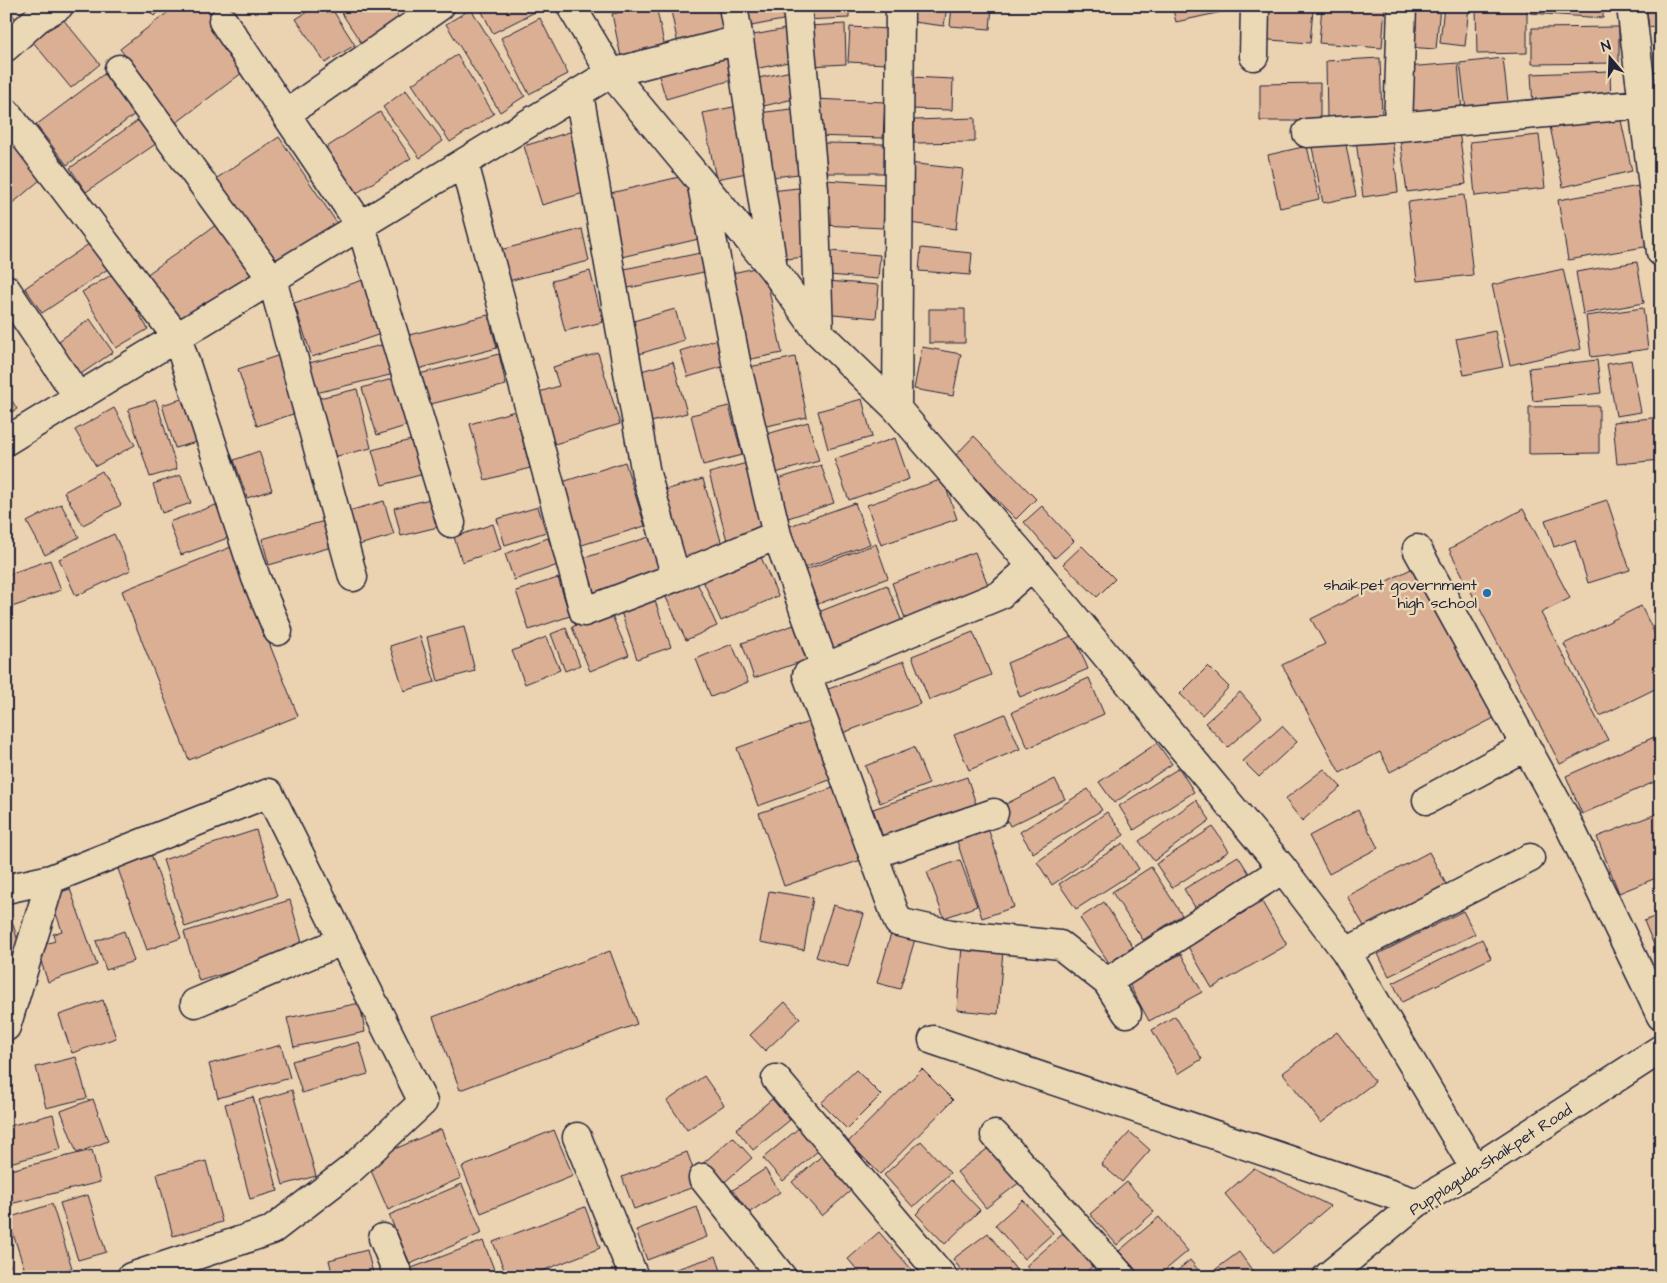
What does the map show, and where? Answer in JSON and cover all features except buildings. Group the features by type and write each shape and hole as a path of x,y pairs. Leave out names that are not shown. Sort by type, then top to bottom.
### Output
{"street":[{"path":"286,114 440,6"},
{"path":"571,6 612,73 773,269 819,333 897,409 1032,566 1283,869 1346,952 1475,1169"},
{"path":"733,6 773,269"},
{"path":"797,6 814,188 819,333"},
{"path":"897,409 900,6"},
{"path":"1254,56 1255,6"},
{"path":"1398,127 1402,6"},
{"path":"1631,6 1650,76 1642,104 1661,252"},
{"path":"6,46 41,11"},
{"path":"224,21 361,226 451,523"},
{"path":"6,440 612,73 739,40"},
{"path":"119,69 272,279 353,577"},
{"path":"578,94 646,474 676,577"},
{"path":"1307,133 1398,127 1642,104"},
{"path":"6,112 177,337 256,578 278,631"},
{"path":"464,162 584,612 676,577 777,535"},
{"path":"702,182 737,367 777,535 825,668"},
{"path":"6,289 78,397"},
{"path":"1417,548 1566,819 1661,1016"},
{"path":"1032,566 1000,595 807,675 898,922 951,934 1060,945 1107,982 1127,1013"},
{"path":"1428,800 1526,746"},
{"path":"6,889 51,879 269,793 422,1102 350,1170 272,1230 131,1277"},
{"path":"874,854 994,813"},
{"path":"1346,952 1530,858"},
{"path":"1107,982 1283,869"},
{"path":"6,1027 51,879"},
{"path":"195,1002 342,941"},
{"path":"933,1040 1416,1203"},
{"name":"Pupplaguda-Shaikpet Road","path":"1326,1277 1416,1203 1475,1169 1661,1049"},
{"path":"776,1078 943,1277"},
{"path":"995,1135 1122,1277"},
{"path":"577,1138 634,1277"},
{"path":"703,1178 782,1277"},
{"path":"383,1238 399,1277"}],"place":[{"name":"shaikpet government high school","path":"1487,593"}]}
